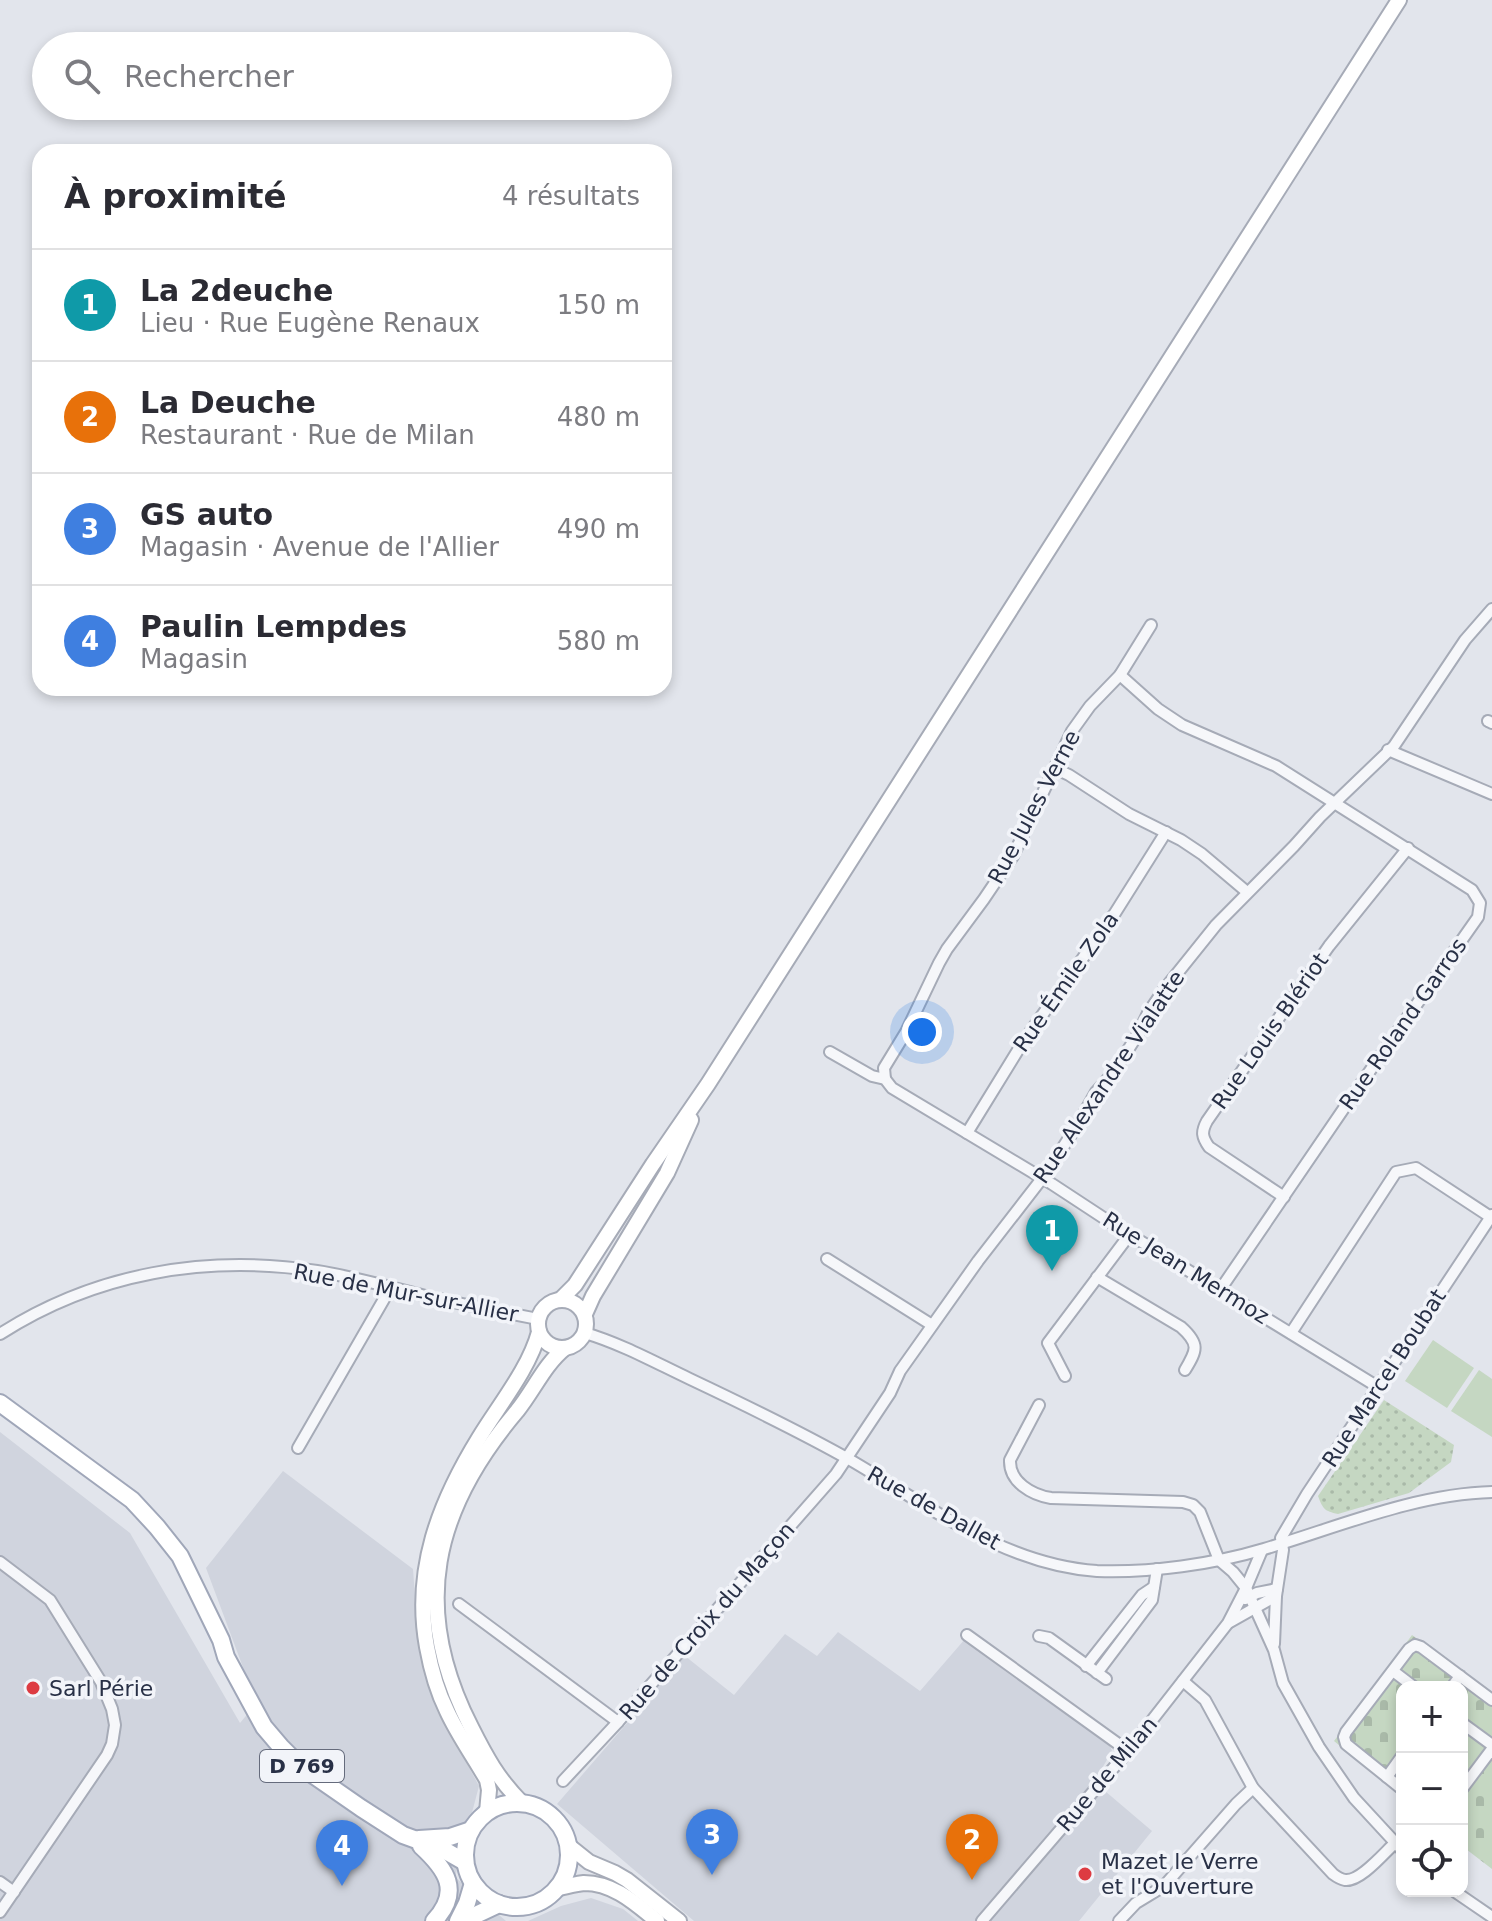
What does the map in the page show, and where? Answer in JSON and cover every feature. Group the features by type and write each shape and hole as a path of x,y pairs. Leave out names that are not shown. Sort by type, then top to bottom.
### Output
{"main road":[{"path":"561,1299 575,1285 708,1084 1399,0"},
{"path":"585,1314 667,1173 708,1084"},
{"path":"487,1812 487,1780 446,1711 437,1688 425,1639 422,1589 429,1549 447,1496 532,1352 544,1307 555,1300 573,1301 587,1320 585,1333 578,1343 565,1348 547,1343 539,1326"},
{"path":"522,1803 502,1783 459,1705 443,1658 436,1589 446,1531 462,1491 490,1445 550,1363 565,1348"},
{"name":"D 769","path":"0,1403 111,1483 157,1527 180,1556 221,1640 226,1657 264,1727 299,1765 403,1835 444,1850 465,1862"},
{"path":"510,1803 522,1803 543,1810 560,1825 569,1846 568,1868 559,1888 549,1897 525,1907 512,1907 484,1896 473,1883 465,1862 466,1845 471,1830 487,1812 510,1803"},
{"path":"414,1839 450,1837 471,1830"},
{"path":"414,1839 441,1866 450,1889 446,1904 434,1921"},
{"path":"569,1846 589,1862 615,1873 657,1921"},
{"path":"461,1921 473,1883"},
{"path":"559,1888 585,1883 611,1887 636,1895 679,1921"},
{"path":"461,1921 499,1904"}],"street":[{"name":"Rue Alexandre Vialatte","path":"847,1459 890,1393 900,1371 1042,1179 1096,1092 1114,1072 1163,991 1247,892 1394,746 1465,640 1492,609"},
{"name":"Rue Jules Verne","path":"885,1079 884,1068 906,1032 943,956 1013,856 1065,744 1080,720 1120,675 1151,625"},
{"name":"Rue Roland Garros","path":"1120,675 1158,709 1182,725 1276,766 1472,890 1480,903 1478,917 1220,1290"},
{"path":"1388,750 1492,794"},
{"path":"1054,768 1202,854 1247,892"},
{"name":"Rue Émile Zola","path":"967,1133 1023,1042 1115,913 1166,832"},
{"name":"Rue Louis Blériot","path":"1284,1197 1209,1147 1203,1138 1203,1129 1329,946 1408,848"},
{"name":"Rue Jean Mermoz","path":"830,1052 872,1076 885,1079 892,1088 1378,1387"},
{"path":"1291,1333 1396,1172 1416,1168 1492,1217"},
{"name":"Rue Marcel Boubat","path":"1274,1650 1283,1550 1281,1538 1492,1217"},
{"path":"1065,1376 1048,1343 1130,1234"},
{"path":"827,1259 932,1325"},
{"name":"Rue de Mur-sur-Allier","path":"0,1334 48,1306 131,1277 167,1269 246,1264 316,1271 481,1309 539,1326"},
{"path":"1097,1277 1191,1336 1196,1347 1185,1370"},
{"path":"298,1448 391,1287"},
{"name":"Rue de Dallet","path":"585,1333 620,1346 782,1423 955,1524 1045,1563 1097,1571 1157,1569 1219,1560 1262,1550 1415,1503 1451,1495 1492,1492"},
{"path":"1039,1405 1010,1460 1012,1476 1035,1493 1051,1498 1183,1502 1193,1505 1204,1518 1219,1560 1233,1572 1256,1608 1274,1650 1283,1683 1319,1747 1354,1798 1396,1845"},
{"name":"Rue de Croix du Maçon","path":"563,1781 827,1486 847,1459"},
{"name":"Rue de Milan","path":"982,1921 1128,1751 1228,1623 1245,1595 1262,1550"},
{"path":"0,1562 42,1593 56,1608 101,1682 115,1725 107,1755 0,1912"},
{"path":"1039,1636 1049,1638 1101,1676 1152,1600 1157,1569"},
{"path":"1086,1666 1142,1595 1154,1587"},
{"path":"1245,1595 1277,1592"},
{"name":"Rue de Milan","path":"1228,1623 1277,1592"},
{"path":"459,1604 618,1722"},
{"path":"967,1635 1128,1751"},
{"path":"1396,1784 1346,1744 1344,1737 1409,1649 1415,1645 1421,1647 1492,1700"},
{"path":"1393,1671 1406,1681"},
{"path":"1456,1681 1460,1676"},
{"path":"1183,1681 1205,1700 1253,1788 1333,1874 1349,1881 1358,1878 1396,1849"},
{"path":"1468,1728 1492,1747 1468,1781"},
{"path":"1387,1777 1396,1764"},
{"path":"1119,1921 1136,1903 1164,1886 1253,1788"},
{"path":"0,1882 14,1892"},
{"path":"1463,1897 1492,1917"}],"shaded area":[{"path":"0,1432 130,1533 240,1723 260,1699 244,1670 206,1568 283,1471 413,1569 419,1652 449,1730 479,1786 455,1877 506,1921 0,1921"},
{"path":"838,1632 920,1691 965,1639 1108,1741 1112,1751 1097,1777 1105,1791 1152,1831 1079,1921 694,1921 557,1804 685,1656 734,1695 785,1634 817,1656"},
{"path":"591,1898 623,1909 638,1921 528,1921 561,1906"}],"green space":[{"path":"1433,1340 1474,1368 1447,1408 1405,1381"},
{"path":"1479,1370 1492,1379 1492,1437 1451,1411"},
{"path":"1384,1400 1454,1445 1451,1462 1409,1493 1338,1514 1327,1510 1318,1496"},
{"path":"1412,1635 1492,1695 1492,1869 1468,1851 1468,1681 1396,1681 1396,1792 1334,1741"}],"place":[{"name":"La 2deuche","path":"1052,1271"},
{"name":"Sarl Périe","path":"33,1688"},
{"name":"Mazet le Verre et l'Ouverture","path":"1085,1874"},
{"name":"GS auto","path":"712,1875"},
{"name":"La Deuche","path":"972,1880"},
{"name":"Paulin Lempdes","path":"342,1886"}]}
